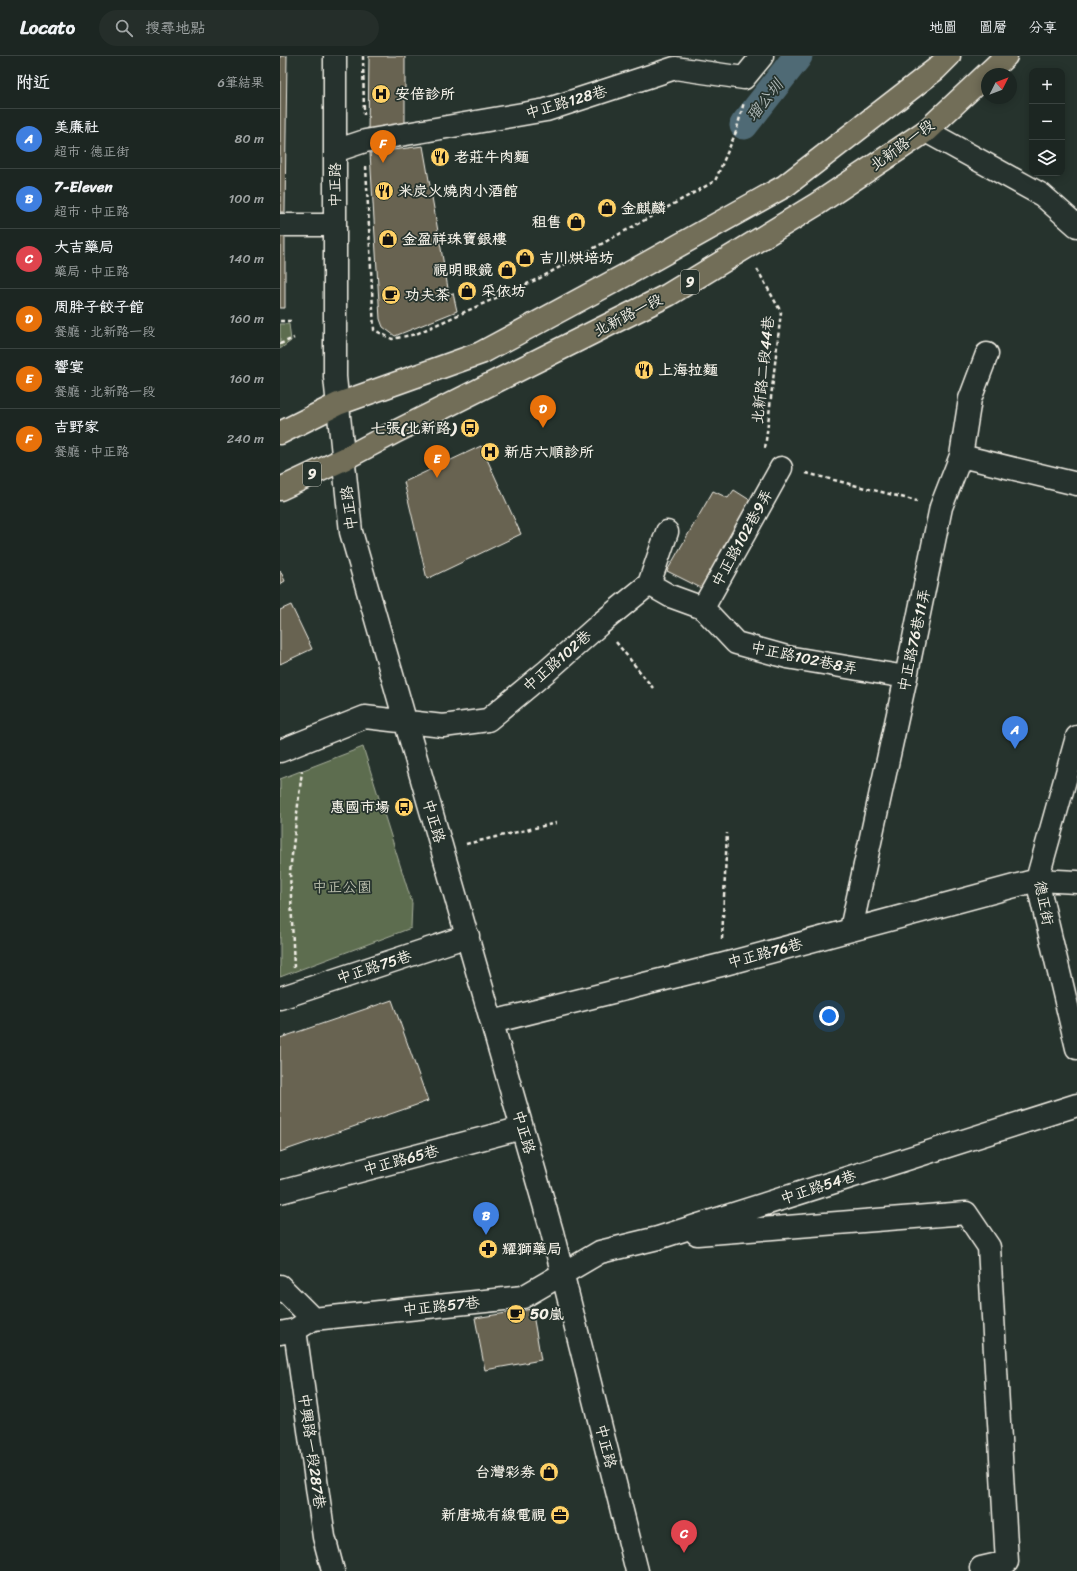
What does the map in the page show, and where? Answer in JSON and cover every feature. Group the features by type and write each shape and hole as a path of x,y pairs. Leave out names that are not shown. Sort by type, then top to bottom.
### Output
{"main road":[{"path":"280,433 338,404 480,353 633,271 785,186 936,69 949,56"},
{"name":"北新路一段","path":"280,489 344,459 668,295 817,204 926,131 1006,56"}],"street":[{"name":"中正路","path":"335,56 335,377 351,532 552,1232 637,1571"},
{"path":"744,78 762,56"},
{"name":"中正路128巷","path":"335,151 365,141 546,110 675,68 744,78"},
{"path":"926,131 1042,195 1077,226"},
{"path":"280,225 335,225"},
{"name":"中正路76巷11弄","path":"851,929 906,677 941,507 961,456 970,399 987,354"},
{"path":"961,456 1077,484"},
{"name":"中正路102巷9弄","path":"703,608 781,468"},
{"path":"649,584 667,532"},
{"name":"中正路102巷","path":"280,751 365,717 443,726 488,720 649,584"},
{"name":"中正路102巷8弄","path":"649,584 670,596 703,608 736,643 787,657 906,677"},
{"name":"德正街","path":"1077,737 1037,880 1077,1048"},
{"name":"中正路76巷","path":"492,1022 721,965 1037,880 1077,882"},
{"name":"中正路75巷","path":"289,995 468,936"},
{"name":"中正路54巷","path":"563,1274 600,1252 658,1238 1077,1105"},
{"name":"中正路65巷","path":"280,1192 522,1128"},
{"path":"658,1238 966,1213 989,1247 1007,1562 981,1568"},
{"name":"中正路57巷","path":"296,1328 523,1297 563,1274"},
{"path":"280,1286 296,1328"},
{"name":"中興路一段287巷","path":"296,1328 324,1537 333,1571"}],"path":[{"path":"363,56 365,141 374,330 392,339 416,334 540,278 715,180 736,132 750,89 744,78"},
{"name":"北新路二段44巷","path":"745,248 781,312 764,460 781,468"},
{"path":"280,321 294,321"},
{"path":"280,344 294,338"},
{"path":"781,468 941,507"},
{"path":"600,624 653,688"},
{"path":"289,995 294,972 290,872 302,771"},
{"path":"442,849 556,823"},
{"path":"721,965 727,833"}],"green space":[{"path":"280,324 289,324 291,341 280,349"},
{"name":"中正公園","path":"363,747 412,903 411,928 280,977 280,779"}],"building":[{"path":"280,56 287,56 285,212 280,212"},
{"path":"369,56 405,56 405,126 368,132"},
{"path":"423,146 449,294 453,293 457,311 395,336 383,327 380,319 370,153"},
{"path":"280,235 285,235 285,308 280,308"},
{"path":"481,446 521,534 427,579 404,482"},
{"path":"734,490 753,502 703,589 667,571 713,491 728,498"},
{"path":"280,570 285,581 280,584"},
{"path":"291,605 312,649 280,664 280,610"},
{"path":"392,1000 428,1101 280,1152 280,1038"},
{"path":"532,1309 541,1360 485,1370 475,1318"}],"waterway":[{"name":"瑠公圳","path":"744,125 798,56"}],"place":[{"name":"安倍診所","path":"381,94"},
{"name":"老莊牛肉麵","path":"440,157"},
{"name":"吉野家","path":"383,163"},
{"name":"米炭火燒肉小酒館","path":"384,191"},
{"name":"金麒麟","path":"607,208"},
{"name":"租售","path":"576,222"},
{"name":"金盈祥珠寶銀樓","path":"388,239"},
{"name":"吉川烘培坊","path":"525,258"},
{"name":"視明眼鏡","path":"507,270"},
{"name":"采依坊","path":"467,291"},
{"name":"功夫茶","path":"391,295"},
{"name":"上海拉麵","path":"644,370"},
{"name":"七張(北新路)","path":"470,428"},
{"name":"周胖子餃子館","path":"543,428"},
{"name":"新店六順診所","path":"490,452"},
{"name":"響宴","path":"437,478"},
{"name":"美廉社","path":"1015,749"},
{"name":"惠國市場","path":"404,807"},
{"name":"7-Eleven","path":"486,1235"},
{"name":"耀獅藥局","path":"488,1249"},
{"name":"50嵐","path":"516,1314"},
{"name":"台灣彩券","path":"549,1472"},
{"name":"新唐城有線電視","path":"560,1515"},
{"name":"大吉藥局","path":"684,1553"}]}
